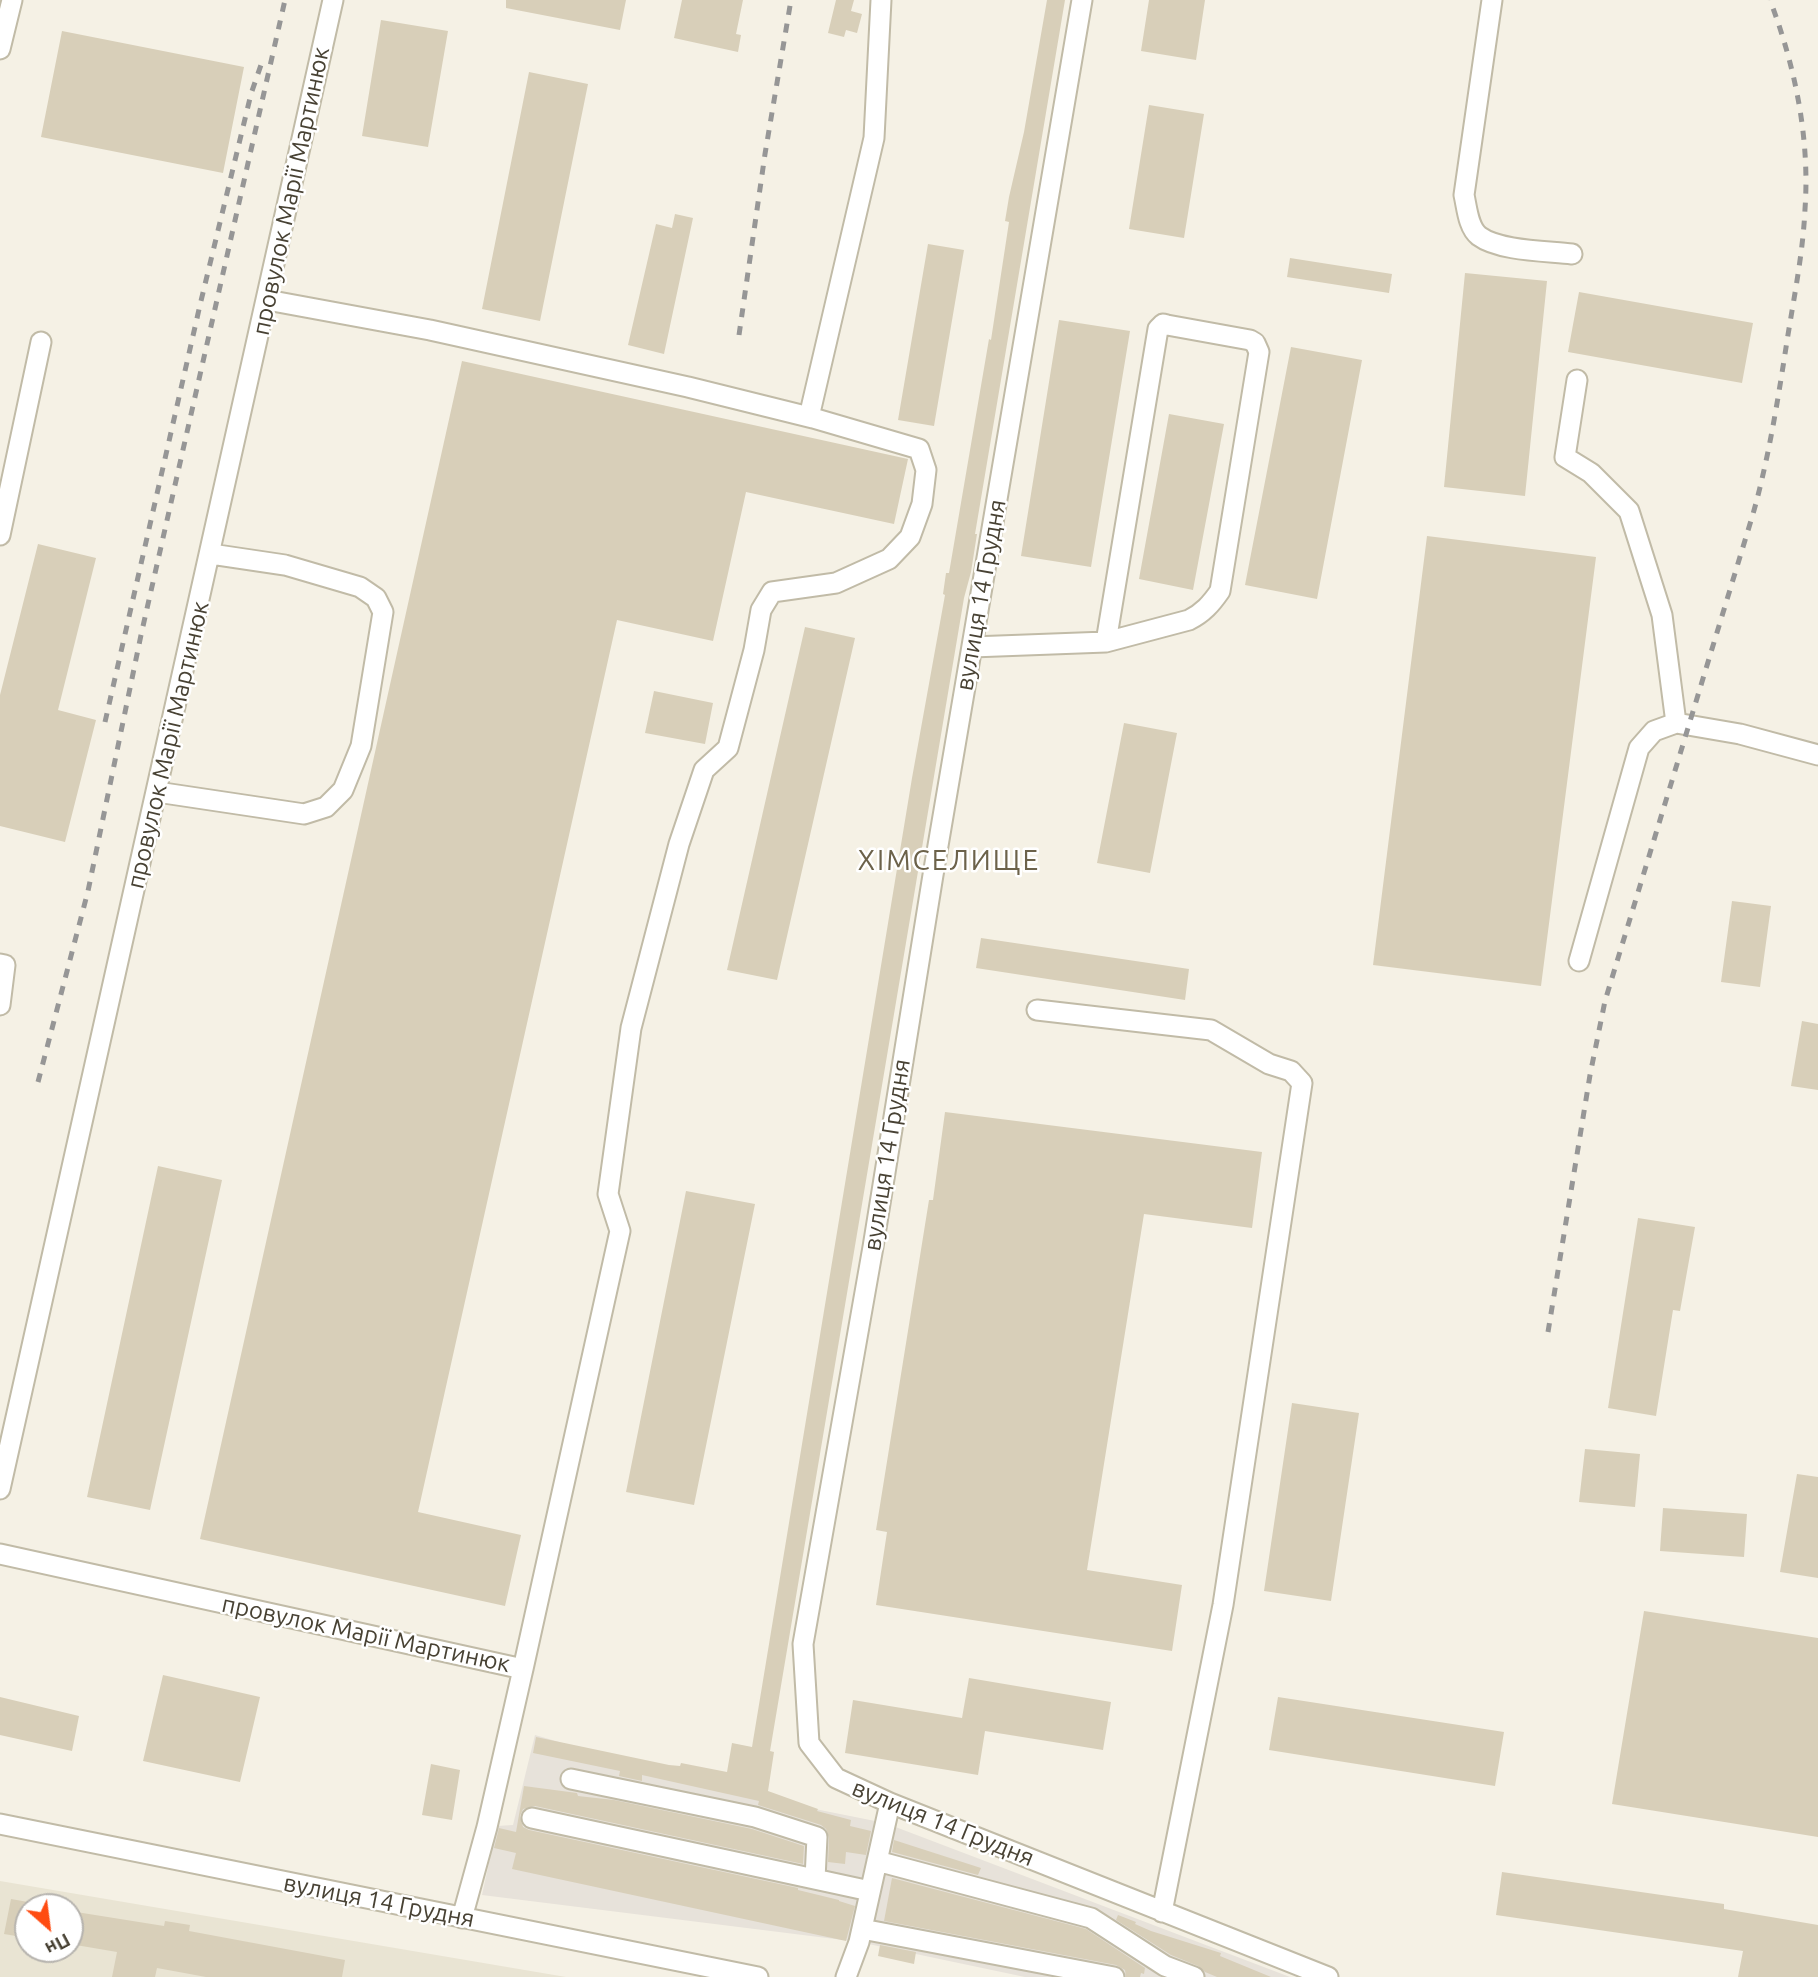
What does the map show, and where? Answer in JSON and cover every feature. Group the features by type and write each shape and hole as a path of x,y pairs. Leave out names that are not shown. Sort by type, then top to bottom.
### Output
{"street":[{"path":"0,49 12,0"},
{"name":"провулок Марії Мартинюк","path":"0,1489 333,0"},
{"path":"809,416 874,138 881,0"},
{"name":"вулиця 14 Грудня","path":"1082,0 873,1247 803,1644 809,1743 836,1778 890,1803 1328,1977"},
{"path":"1492,0 1464,195 1468,218 1478,235 1500,244 1572,254"},
{"path":"267,300 430,330 809,416 919,449 926,470 922,503 910,537 889,559 836,583 772,592 761,610 754,650 727,748 704,770 678,844 631,1028 608,1194 620,1231 523,1669"},
{"path":"972,647 1106,642 1200,615 1220,591 1259,352 1255,343 1250,340 1163,324 1158,329 1106,642"},
{"path":"0,535 41,342"},
{"path":"1577,380 1565,457 1591,473 1629,511 1662,615 1676,723"},
{"path":"157,792 304,814 326,807 343,790 361,746 383,612 376,598 360,587 335,578 285,565 211,554"},
{"path":"1579,961 1639,748 1654,731 1676,723 1740,734 1818,755"},
{"path":"0,964 5,965 0,1005"},
{"path":"1037,1010 1211,1030 1269,1064 1292,1071 1302,1083 1223,1605 1163,1912"},
{"name":"провулок Марії Мартинюк","path":"0,1554 523,1669 487,1826 462,1918"},
{"path":"571,1779 755,1817 817,1837 816,1879"},
{"path":"846,1977 862,1928 890,1803"},
{"path":"532,1818 870,1891"},
{"name":"вулиця 14 Грудня","path":"0,1824 758,1977"},
{"path":"877,1861 1091,1918 1165,1966 1194,1977"},
{"path":"862,1928 1114,1977"}],"shaded area":[{"path":"535,1735 735,1793 885,1823 1290,1977 1025,1977 859,1942 482,1895 497,1826 513,1825"},
{"path":"0,1881 71,1893 14,1893 14,1963 84,1963 84,1895 566,1977 0,1977"}],"building":[{"path":"506,0 626,0 620,30 506,8"},
{"path":"682,0 743,0 736,34 741,35 738,52 674,38"},
{"path":"836,0 854,0 851,11 862,14 857,33 846,30 844,37 828,33"},
{"path":"1047,0 1065,0 975,534 971,572 964,598 770,1751 774,1752 768,1791 818,1809 817,1811 851,1820 850,1826 871,1831 866,1855 846,1852 845,1864 828,1862 829,1838 826,1829 821,1825 758,1805 759,1801 642,1775 642,1781 619,1776 620,1771 533,1753 536,1737 669,1765 680,1766 681,1763 727,1772 732,1743 752,1747 912,778 945,595 946,573 949,573 989,339 991,340 1009,222 1005,221 1009,197 1024,132"},
{"path":"1149,0 1205,0 1196,60 1141,51"},
{"path":"381,20 448,31 428,147 362,136"},
{"path":"62,31 244,67 223,173 41,137"},
{"path":"529,72 588,84 540,321 482,309"},
{"path":"1149,105 1204,114 1184,238 1129,229"},
{"path":"675,214 693,218 664,354 628,345 656,224 672,228"},
{"path":"928,244 964,250 934,426 898,420"},
{"path":"1290,258 1392,274 1389,293 1287,277"},
{"path":"1465,273 1547,281 1525,496 1444,487"},
{"path":"1579,292 1753,323 1742,383 1568,352"},
{"path":"1059,320 1130,331 1091,567 1021,556"},
{"path":"1291,347 1362,360 1317,599 1245,585"},
{"path":"462,361 908,459 894,524 746,492 713,641 617,620 418,1512 521,1535 505,1606 200,1539"},
{"path":"1169,414 1224,424 1193,590 1139,579"},
{"path":"1427,536 1596,557 1541,986 1373,965"},
{"path":"38,544 96,558 58,710 96,720 65,842 0,826 0,695"},
{"path":"805,627 855,638 777,980 727,970"},
{"path":"654,691 713,703 705,744 645,733"},
{"path":"1124,723 1177,733 1150,873 1097,863"},
{"path":"1732,901 1771,906 1760,987 1721,982"},
{"path":"981,938 1189,969 1185,1000 976,968"},
{"path":"1802,1021 1818,1024 1818,1090 1791,1086"},
{"path":"945,1112 1262,1152 1252,1228 1144,1214 1087,1570 1182,1585 1172,1651 876,1605 887,1532 876,1530 929,1200 933,1200"},
{"path":"158,1166 222,1180 150,1510 87,1497"},
{"path":"686,1191 755,1204 694,1505 626,1492"},
{"path":"1638,1218 1695,1227 1680,1311 1673,1310 1656,1416 1608,1408"},
{"path":"1292,1403 1359,1413 1331,1601 1264,1591"},
{"path":"1585,1449 1640,1454 1635,1507 1579,1502"},
{"path":"1797,1474 1818,1477 1818,1578 1780,1572"},
{"path":"1663,1508 1747,1514 1744,1557 1660,1551"},
{"path":"1644,1611 1818,1638 1818,1837 1612,1804"},
{"path":"163,1675 260,1697 240,1782 143,1761"},
{"path":"969,1678 1111,1702 1103,1750 985,1731 978,1775 845,1753 853,1700 962,1718"},
{"path":"0,1697 79,1716 72,1751 0,1735"},
{"path":"1278,1697 1504,1732 1495,1786 1269,1750"},
{"path":"431,1764 460,1770 452,1820 422,1815"},
{"path":"524,1786 577,1793 578,1796 614,1800 752,1829 804,1846 803,1864 535,1806 523,1809 520,1816 523,1827 529,1830 798,1888 855,1906 846,1941 512,1869 516,1853 494,1848 499,1828 516,1832"},
{"path":"894,1840 981,1868 978,1875 892,1852"},
{"path":"1502,1872 1724,1904 1724,1909 1818,1925 1818,1977 1738,1977 1743,1951 1496,1915"},
{"path":"892,1878 1086,1929 1145,1968 1144,1974 1141,1973 1140,1977 1126,1977 1125,1970 1116,1965 884,1921"},
{"path":"11,1899 14,1900 14,1936 4,1934"},
{"path":"84,1913 164,1926 165,1921 190,1925 189,1931 345,1960 342,1977 206,1977 157,1968 155,1977 112,1977 117,1952 84,1946"},
{"path":"1118,1915 1151,1931 1221,1953 1220,1956 1271,1977 1217,1977 1171,1955 1116,1920"},
{"path":"880,1945 916,1952 914,1964 878,1956"}],"railway":[{"path":"38,1082 88,891 141,635 285,0"},
{"path":"739,335 791,0"},
{"path":"1548,1332 1590,1075 1605,1001 1759,493 1780,384 1800,258 1806,182 1799,103 1787,51 1770,0"},
{"path":"105,722 200,305 251,94 262,62"}],"district":[{"name":"ХІМСЕЛИЩЕ","path":"949,861"}]}
